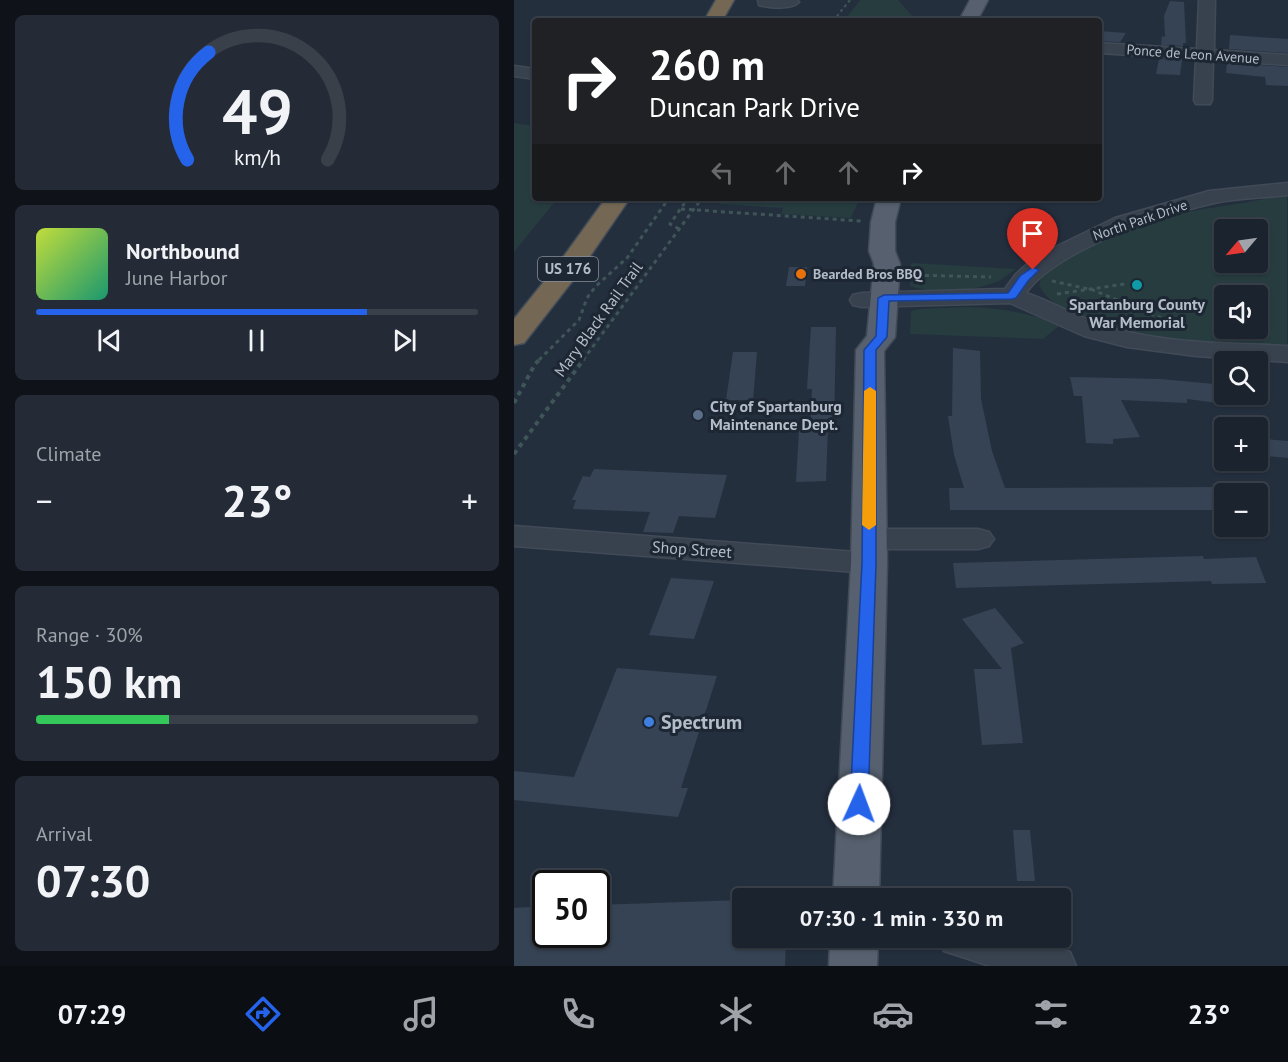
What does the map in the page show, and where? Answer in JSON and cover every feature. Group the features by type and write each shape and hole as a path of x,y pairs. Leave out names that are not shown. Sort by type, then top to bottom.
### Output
{"highway":[{"path":"715,18 725,0"},
{"name":"US 176","path":"514,337 568,269 616,201"}],"main road":[{"path":"970,18 979,0"},
{"path":"856,888 869,551 870,350 859,342 887,264 882,251 883,222 888,201"},
{"path":"853,966 854,948"}],"street":[{"path":"766,0 765,2 791,2"},
{"path":"1203,100 1207,0"},
{"name":"Ponce de Leon Avenue","path":"1102,48 1288,60"},
{"path":"514,71 532,74"},
{"name":"North Park Drive","path":"1005,286 1024,279 1043,262 1123,223 1209,197 1288,189"},
{"path":"873,299 1005,286 1033,303 1089,329 1129,339 1219,350 1288,354"},
{"name":"Shop Street","path":"514,536 869,551 978,539"},
{"path":"993,948 1054,966"}],"path":[{"path":"835,18 850,0"},
{"path":"514,403 535,364 579,320 591,293 626,258 667,201"},
{"path":"679,229 670,224 686,201"},
{"name":"Mary Black Rail Trail","path":"514,454 700,201"},
{"path":"681,209 856,221"},
{"path":"905,275 1005,286"},
{"path":"1042,280 1093,290 1189,329"},
{"path":"1054,294 1125,284"}],"green space":[{"path":"860,0 898,0 914,18 864,18 847,17"},
{"path":"514,123 532,126 532,201 556,201 514,252"},
{"path":"1287,195 1287,348 1153,338 1117,330 1084,320 1057,305 1039,286 1043,272 1135,225 1182,213"},
{"path":"715,201 859,201 851,218 781,214 783,208 720,204"},
{"path":"911,263 1016,269 1001,280 986,285 964,290 941,291 910,286"},
{"path":"968,307 1015,312 1060,325 1043,339 910,334 911,311"}],"building":[{"path":"1170,1 1184,2 1186,43 1183,43 1183,46 1161,45 1162,36 1165,37 1164,16"},
{"path":"1102,31 1126,33 1120,42 1102,41"},
{"path":"1230,35 1288,39 1288,53 1229,49"},
{"path":"1159,59 1182,60 1180,75 1156,74"},
{"path":"1227,63 1288,67 1288,86 1266,85 1265,77 1226,73"},
{"path":"789,267 807,267 805,286 786,286"},
{"path":"811,327 836,327 834,427 828,427 826,481 796,482 799,430 810,430 812,389 807,389"},
{"path":"953,348 980,351 981,399 992,451 1005,488 1214,487 1214,510 950,510 949,488 964,488 954,455 948,416 952,416"},
{"path":"733,352 757,352 753,400 726,400"},
{"path":"1070,377 1160,379 1214,384 1214,403 1187,399 1187,403 1121,400 1140,437 1113,439 1113,444 1086,443 1082,396 1074,396"},
{"path":"1268,439 1288,441 1288,458 1268,456"},
{"path":"594,469 727,475 715,518 679,516 673,533 643,532 650,512 573,509 576,500 572,500 583,476 590,477"},
{"path":"1203,556 1204,559 1256,557 1266,583 1212,584 1211,581 956,588 953,563"},
{"path":"671,578 714,581 694,639 649,635"},
{"path":"995,608 1024,643 1011,648 1023,743 982,745 974,669 1002,669 962,619"},
{"name":"Spectrum","path":"617,668 717,676 681,788 688,788 678,817 514,800 514,771 574,777"},
{"path":"1013,830 1030,830 1035,881 1017,881"},
{"path":"732,900 732,948 786,948 785,966 514,966 514,908 532,907 532,948 610,948 610,905"}],"slow traffic":[{"path":"869,525 870,391"}],"place":[{"name":"Bearded Bros BBQ","path":"801,274"},
{"name":"Spartanburg County War Memorial","path":"1137,285"},
{"name":"City of Spartanburg Maintenance Dept.","path":"698,415"},
{"name":"Spectrum","path":"649,722"}],"route":[{"path":"859,804 869,563 870,350 881,337 884,298 1012,296 1033,270"}]}
